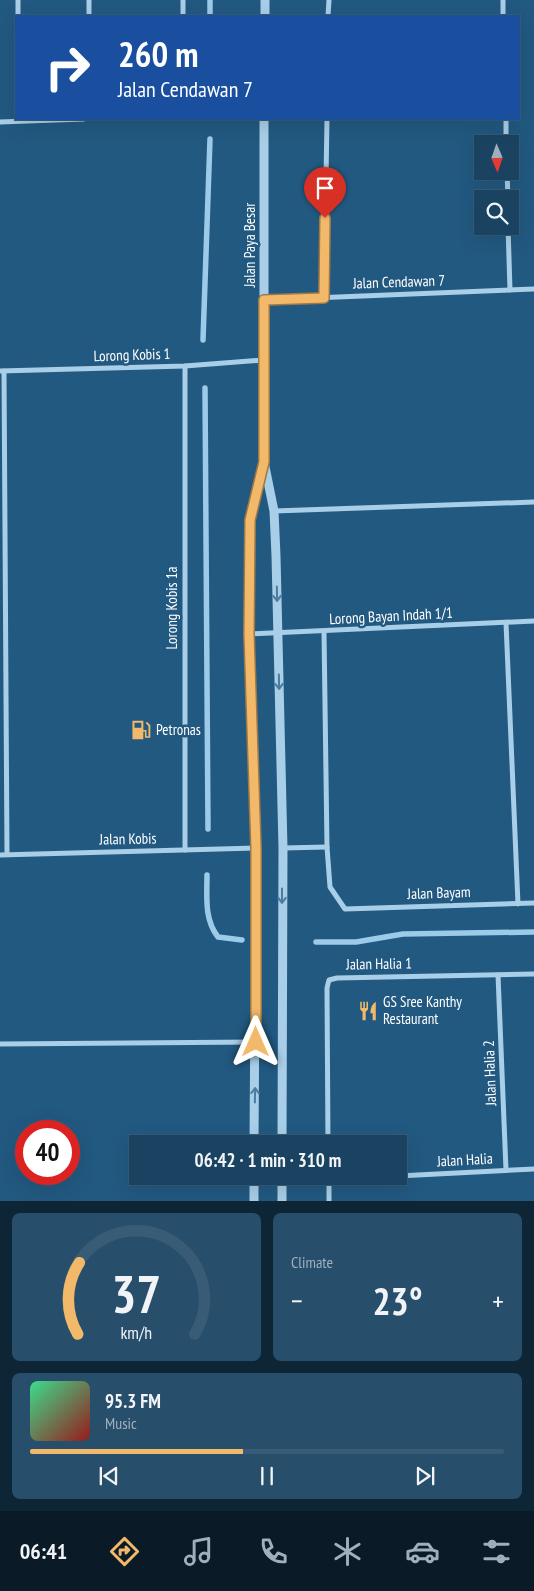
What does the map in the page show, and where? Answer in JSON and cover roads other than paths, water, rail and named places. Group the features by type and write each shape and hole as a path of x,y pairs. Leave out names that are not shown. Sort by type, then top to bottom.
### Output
{"street":[{"path":"18,0 18,15"},
{"path":"89,0 89,15"},
{"path":"183,0 183,15"},
{"path":"265,0 265,15"},
{"path":"328,15 329,0"},
{"path":"503,0 504,15"},
{"path":"0,122 19,120"},
{"name":"Jalan Paya Besar","path":"264,120 264,462 274,511 278,633 283,848 282,1135"},
{"path":"324,298 327,120"},
{"path":"506,120 506,135"},
{"path":"508,235 510,290"},
{"name":"Jalan Cendawan 7","path":"264,300 534,290"},
{"name":"Lorong Kobis 1","path":"2,371 185,366 264,360"},
{"name":"Lorong Kobis 1a","path":"185,366 185,850"},
{"path":"2,371 6,854"},
{"name":"Jalan Paya Besar","path":"254,1135 256,848 249,634 250,520 264,462"},
{"path":"274,511 534,502"},
{"name":"Lorong Bayan Indah 1/1","path":"249,634 534,621"},
{"path":"506,622 518,904"},
{"path":"283,848 327,847 324,632"},
{"name":"Jalan Bayam","path":"327,847 330,887 345,909 534,903"},
{"name":"Jalan Kobis","path":"0,854 256,848"},
{"name":"Jalan Halia 1","path":"328,1135 328,980 337,978 534,974"},
{"name":"Jalan Halia 2","path":"498,975 506,1170"},
{"path":"0,1044 256,1042"},
{"name":"Jalan Halia","path":"407,1176 534,1169"},
{"path":"254,1185 254,1201"},
{"path":"282,1185 282,1201"},
{"path":"329,1185 329,1201"}],"waterway":[{"path":"210,0 210,15"},
{"path":"203,340 210,139"},
{"path":"205,388 208,829"},
{"path":"207,875 207,908 210,923 218,937 242,940"},
{"path":"316,942 356,942 403,934 534,932"}],"place":[{"name":"Petronas","path":"141,730"},
{"name":"GS Sree Kanthy Restaurant","path":"368,1011"}]}
